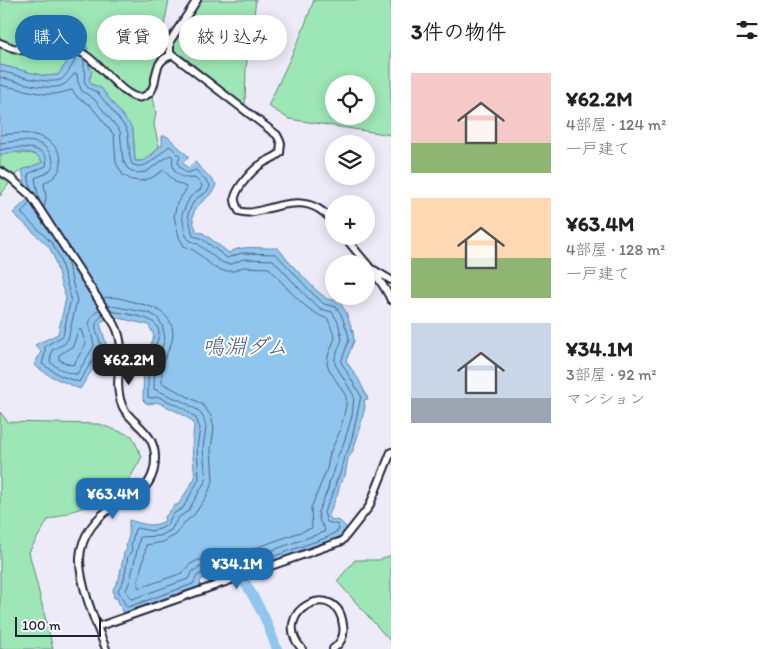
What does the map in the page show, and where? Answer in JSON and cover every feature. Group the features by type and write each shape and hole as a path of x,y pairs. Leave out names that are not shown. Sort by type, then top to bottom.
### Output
{"street":[{"path":"170,55 170,42 197,0"},
{"path":"0,43 36,53 71,50 82,53 134,98 142,97 150,92 154,86 158,64 161,60 173,55 277,135 281,143 280,153 250,173 235,197 235,203 240,211 248,213 282,204 300,203 321,209 325,213"},
{"path":"0,171 31,196 119,333 122,348 118,387 119,397 122,405 150,437 155,452 154,472 144,489 109,509 88,531 82,544 80,571 106,649"},
{"path":"352,245 360,255"},
{"path":"375,270 391,280"},
{"path":"375,274 391,300"},
{"path":"98,627 342,541 369,507 391,452"},
{"path":"302,649 295,638 293,630 294,621 302,607 317,601 327,602 338,611 343,624 340,642 333,649"}],"green space":[{"path":"0,0 169,0 166,15 97,15 97,60 157,60 150,82 156,112 154,125 159,146 156,151 143,161 135,161 133,131 101,88 91,84 89,79 91,76 87,47 87,15 15,15 15,60 69,60 58,75 45,76 0,65"},
{"path":"201,0 256,0 254,15 191,15"},
{"path":"314,0 391,0 391,135 327,125 375,125 375,75 325,75 325,125 289,119 268,106 301,35"},
{"path":"179,32 179,54 171,50 174,39"},
{"path":"188,60 247,60 245,106"},
{"path":"15,152 34,154 43,163 17,173 0,196 0,155"},
{"path":"0,412 8,422 99,424 132,436 142,457 130,478 95,503 48,520 29,552 53,649 0,649"},
{"path":"391,555 391,642 337,581 355,560 379,560"}],"water":[{"name":"鳴淵ダム","path":"87,47 89,67 92,72 89,79 91,84 101,88 130,125 133,131 135,161 142,161 149,157 159,146 162,146 162,136 167,136 189,157 183,163 188,168 195,162 216,184 211,193 194,211 193,220 197,232 203,233 229,253 245,248 278,248 290,263 325,297 325,305 341,305 346,312 354,341 346,361 359,380 368,399 364,400 365,407 358,435 352,453 348,458 345,476 340,484 329,514 330,519 340,521 348,529 339,537 218,581 215,578 214,582 210,584 204,578 200,581 201,587 123,614 117,598 114,598 113,589 119,579 124,553 127,549 129,520 147,525 160,523 165,521 164,518 175,505 178,505 195,478 192,447 194,425 191,420 180,413 157,402 150,404 143,400 144,357 149,350 154,336 149,325 110,316 100,323 107,347 80,389 50,376 34,365 41,352 35,345 58,334 66,298 54,257 49,247 13,213 28,199 22,170 43,162 34,155 23,152 0,155 0,65 45,76 58,75 69,60 87,60"}],"waterway":[{"path":"240,573 264,616 277,649"}]}
